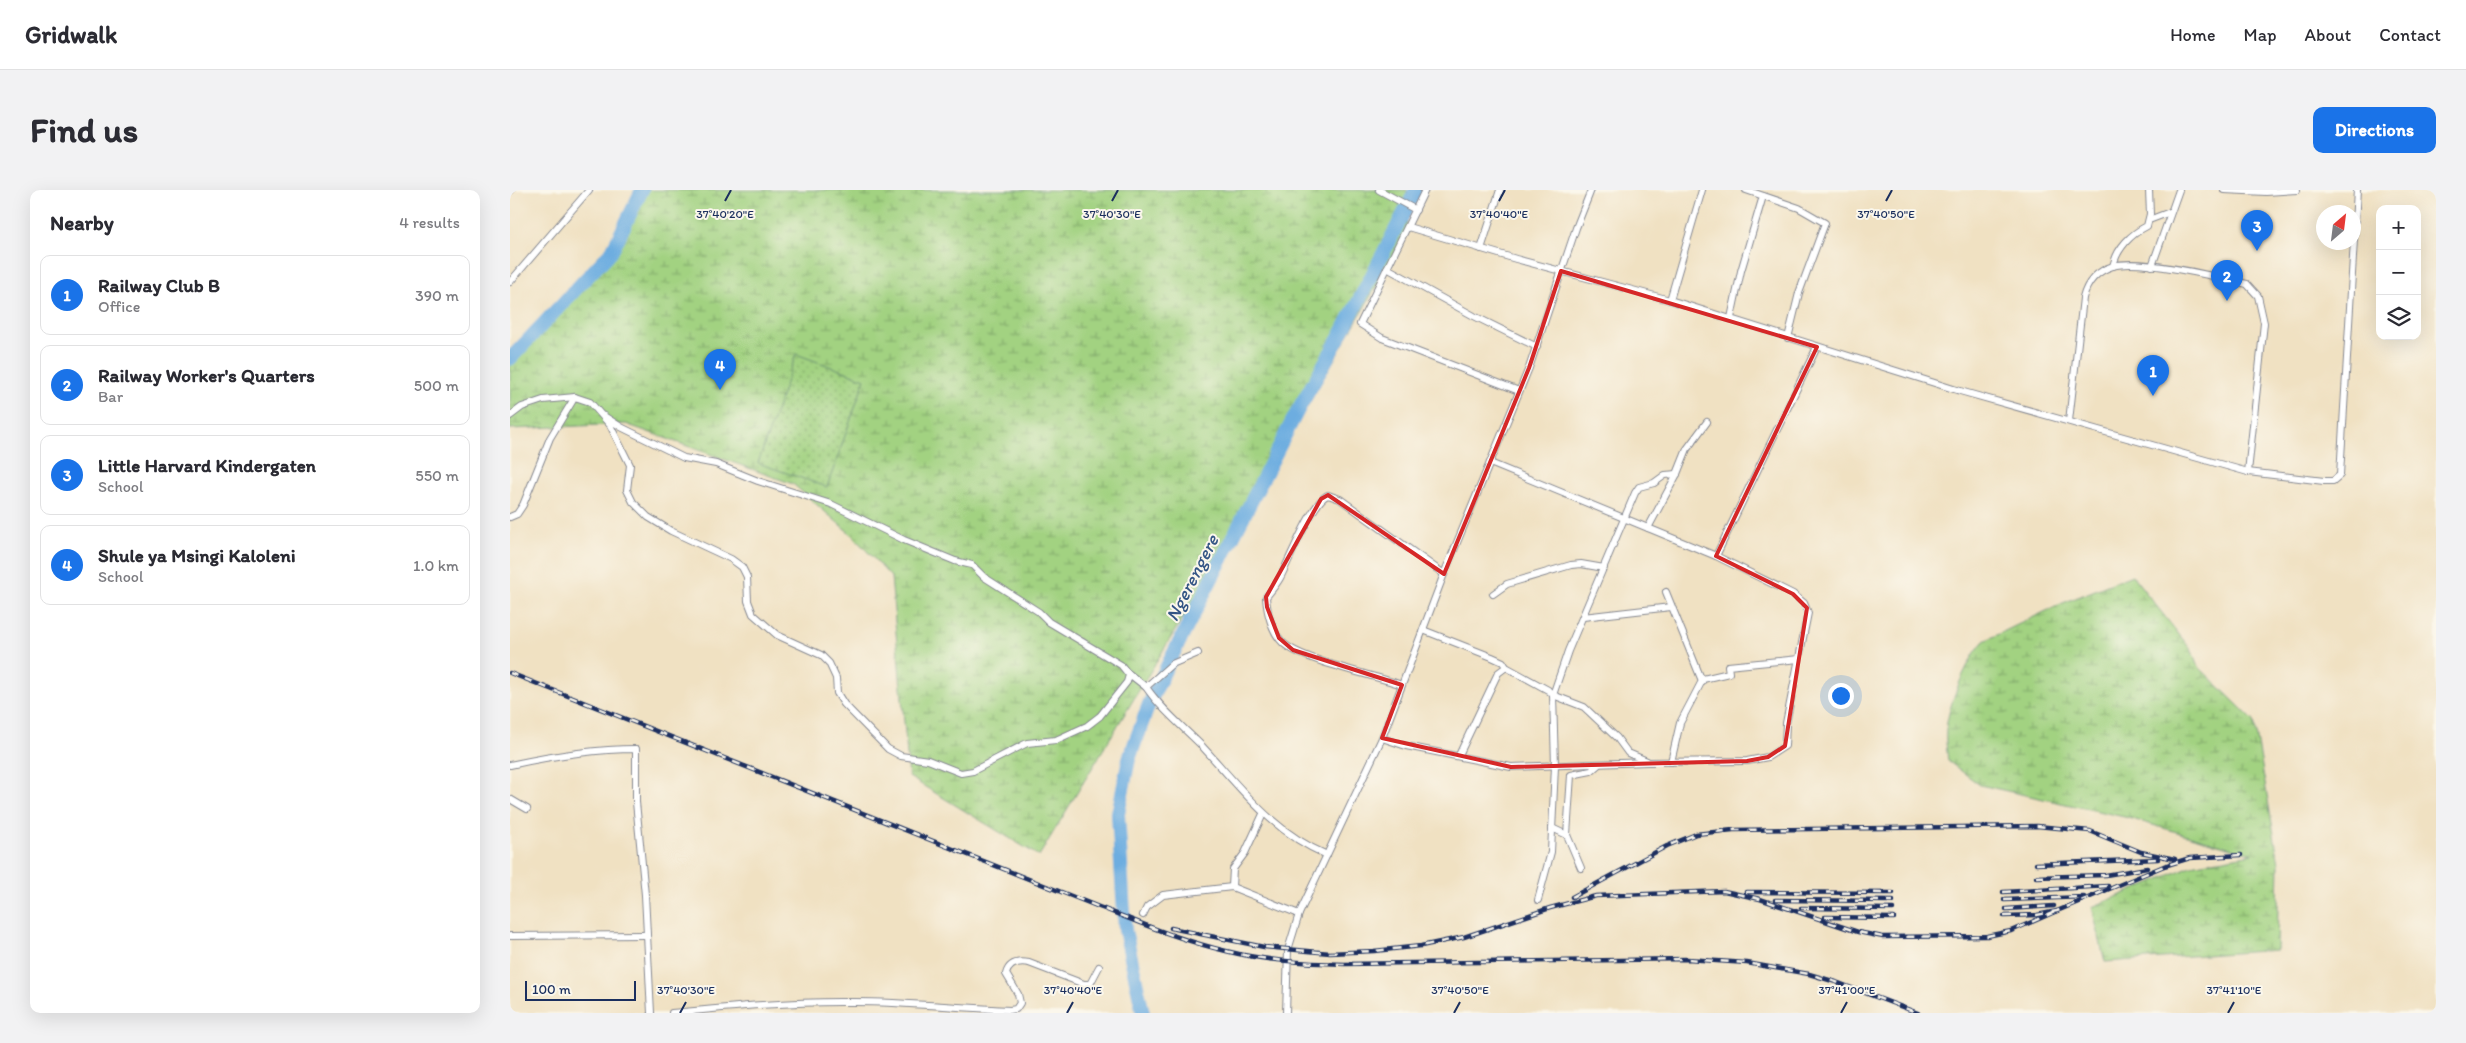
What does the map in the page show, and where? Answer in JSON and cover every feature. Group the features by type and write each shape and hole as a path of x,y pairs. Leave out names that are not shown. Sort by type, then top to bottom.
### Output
{"street":[{"path":"510,282 589,190"},
{"path":"1379,190 1416,210"},
{"path":"1425,190 1360,319 1360,324 1364,329 1382,338 1519,391"},
{"path":"1481,249 1500,190"},
{"path":"1286,1013 1288,950 1299,914 1382,738 1444,574 1537,347 1561,271 1591,190"},
{"path":"1670,300 1702,190"},
{"path":"1746,190 1808,212 1826,225 1817,241 1799,293 1788,338"},
{"path":"2113,266 2119,248 2128,242 2135,232 2147,226 2151,200 2149,190"},
{"path":"2152,266 2179,190"},
{"path":"2224,190 2266,192 2297,190"},
{"path":"1408,227 1731,318 1788,338 1968,394 2248,472 2333,481 2340,476 2357,190"},
{"path":"1731,318 1741,271 1763,196"},
{"path":"2149,220 2170,212"},
{"path":"2069,421 2085,291 2097,273 2113,266 2152,266 2247,284 2258,296 2263,331 2248,472"},
{"path":"1387,268 1480,320 1537,347"},
{"path":"1716,556 1817,347"},
{"path":"510,517 517,514 523,505 550,438 575,397"},
{"path":"510,416 522,407 543,400 575,397 590,402 604,416 621,427 684,458 716,464 758,481 831,504 904,540 955,561 972,565 984,577 1040,612 1044,619 1121,665 1146,687 1155,701 1201,746 1263,814 1289,834 1327,855"},
{"path":"604,416 630,465 627,490 633,502 648,517 670,531 742,566 747,577 748,601 753,614 777,636 821,654 829,662 836,678 837,693 844,704 888,749 901,756 928,760 961,773 973,771 1027,743 1056,740 1087,726 1100,716 1126,684 1129,678 1128,673"},
{"path":"1648,528 1677,474 1687,449 1707,422"},
{"path":"1382,738 1406,746 1459,755 1511,767 1648,762 1755,761 1768,757 1785,746 1786,723 1808,613 1804,603 1793,594 1716,556 1490,463"},
{"path":"1538,900 1550,852 1552,828 1555,766 1553,695 1624,517 1639,487 1654,483 1665,475 1677,474"},
{"path":"1402,685 1321,660 1288,646 1279,638 1273,627 1266,597 1279,580 1305,526 1321,499 1328,495 1348,504 1444,574"},
{"path":"1493,594 1506,584 1571,565 1581,564 1604,568"},
{"path":"1666,592 1702,681"},
{"path":"1583,617 1672,607"},
{"path":"1423,630 1490,655 1503,662 1506,667 1548,690 1553,695 1584,707 1617,738 1628,752 1648,762"},
{"path":"1146,687 1172,664 1198,653"},
{"path":"1671,762 1680,723 1702,681 1713,675 1729,673 1728,666 1799,659"},
{"path":"1459,755 1498,673 1506,667"},
{"path":"510,765 545,757 591,751 636,749 636,802 645,895 651,1013"},
{"path":"1571,775 1591,771 1598,765"},
{"path":"1571,766 1567,835 1581,868"},
{"path":"510,799 527,809"},
{"path":"1232,886 1234,869 1245,853 1263,814"},
{"path":"1552,828 1567,835"},
{"path":"1143,915 1147,907 1163,895 1232,886 1299,914"},
{"path":"510,936 646,935"},
{"path":"672,1013 732,1009 766,1004 855,1002 1010,1010 1016,1009 1020,1004 1018,994 1006,974 1011,965 1019,962 1028,963 1084,984 1090,984 1099,967"}],"highlighted area":[{"path":"1561,271 1817,347 1716,556 1793,594 1807,608 1785,746 1768,757 1747,761 1511,767 1382,738 1402,685 1293,650 1279,638 1267,607 1266,597 1321,499 1328,495 1444,574 1529,368"}],"green space":[{"path":"635,190 1407,190 1407,233 1246,513 1039,856 909,777 891,577 853,536 793,484 626,424 510,429 510,350 609,245"},
{"path":"796,354 865,379 827,487 758,463"},
{"path":"2132,575 2192,651 2197,665 2254,721 2279,863 2277,950 2105,962 2092,907 2196,864 2252,854 2129,818 1980,785 1948,761 1946,734 1950,708 1965,670 1984,641 2063,603"}],"waterway":[{"path":"510,359 612,251 642,190"},
{"name":"Ngerengere","path":"1143,1013 1125,930 1118,814 1129,759 1149,704 1166,668 1299,408 1343,331 1416,190"}],"railway":[{"path":"510,673 1146,925 1178,937 1226,951 1285,961 1345,964 1687,959 1747,963 1809,974 1836,982 1918,1013"},
{"path":"1572,897 1667,846 1696,834 1733,830 2037,826 2090,831 2141,852 2175,859"},
{"path":"2004,916 2037,915 2057,911 2164,866 2190,858 2241,855"},
{"path":"2036,864 2158,859"},
{"path":"2036,877 2106,875 2147,868"},
{"path":"2003,892 2108,886"},
{"path":"1171,928 1264,947 1330,953 1421,946 1464,937 1550,908 1596,896 1724,891 1760,899 1858,932 1883,937 1987,936 2011,931 2057,911"},
{"path":"1746,892 1893,893"},
{"path":"2004,900 2084,897"},
{"path":"1775,900 1893,901"},
{"path":"2006,909 2054,906"},
{"path":"1801,908 1893,909"},
{"path":"1825,917 1894,918"}],"place":[{"name":"Little Harvard Kindergaten","path":"2257,251"},
{"name":"Railway Worker's Quarters","path":"2227,301"},
{"name":"Shule ya Msingi Kaloleni","path":"720,390"},
{"name":"Railway Club B","path":"2153,396"}]}
